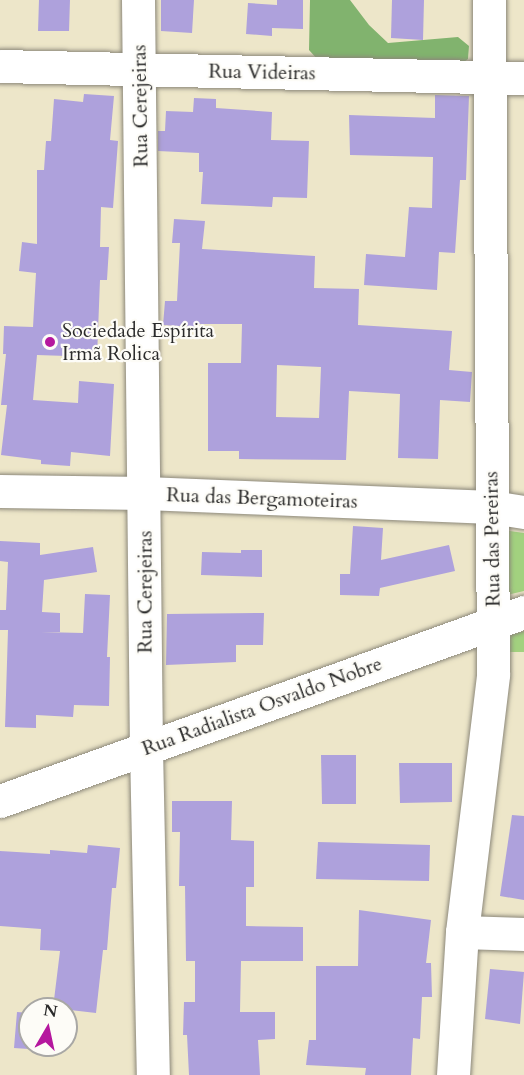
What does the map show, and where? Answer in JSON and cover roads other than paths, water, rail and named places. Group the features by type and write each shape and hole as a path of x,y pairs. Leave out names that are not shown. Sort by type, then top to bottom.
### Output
{"street":[{"name":"Rua Cerejeiras","path":"138,0 146,748 153,1075"},
{"name":"Rua das Pereiras","path":"453,1075 462,932 493,674 489,0"},
{"name":"Rua Videiras","path":"0,66 524,78"},
{"name":"Rua das Bergamoteiras","path":"0,491 144,493 492,507 524,512"},
{"name":"Rua Radialista Osvaldo Nobre","path":"0,801 493,621 524,612"},
{"path":"462,932 524,934"}],"place":[{"name":"Sociedade Espírita Irmã Rolica","path":"50,342"}]}
